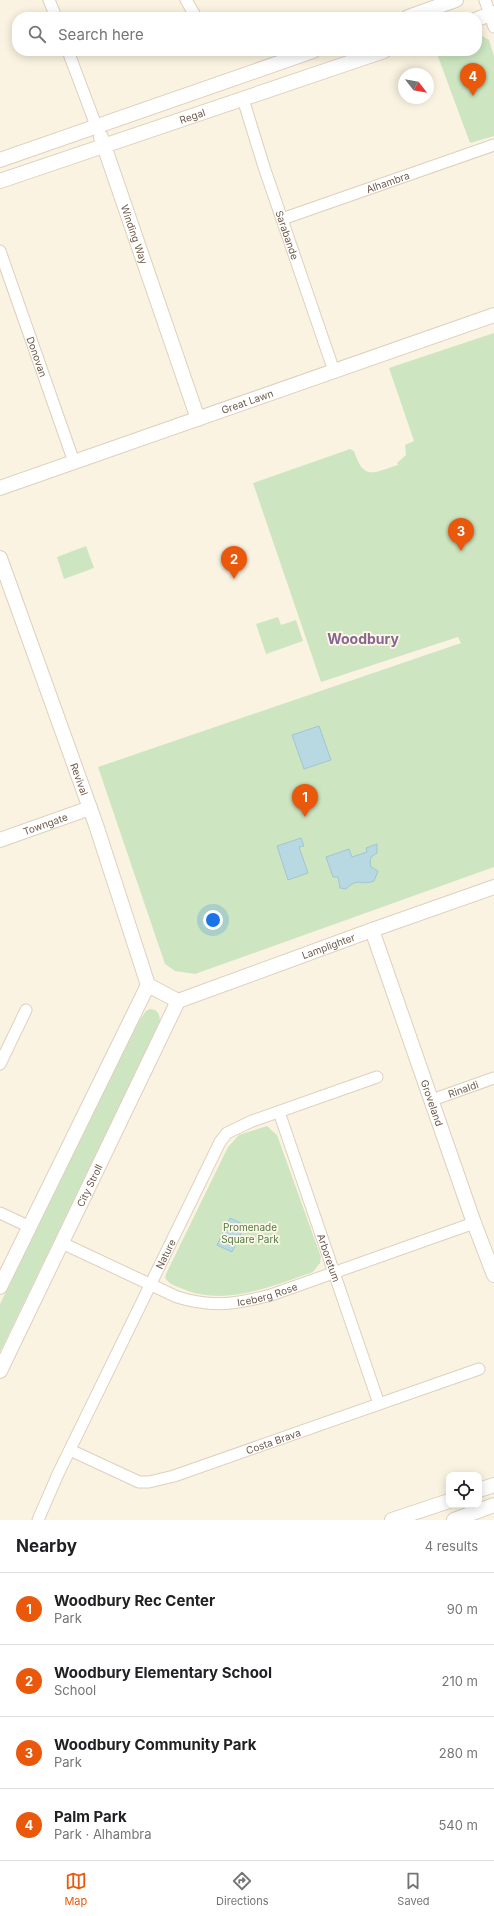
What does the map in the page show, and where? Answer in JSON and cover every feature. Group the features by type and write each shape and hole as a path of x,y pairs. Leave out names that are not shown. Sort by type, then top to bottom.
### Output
{"street":[{"path":"50,0 54,12"},
{"path":"186,0 193,12"},
{"path":"422,12 456,0"},
{"path":"485,0 489,18"},
{"name":"Winding Way","path":"70,56 104,146 198,419"},
{"name":"Regal","path":"0,160 97,128 299,56"},
{"name":"Regal","path":"0,181 369,56"},
{"name":"Sarabande","path":"243,99 282,219 334,370"},
{"name":"Alhambra","path":"282,219 494,145"},
{"name":"Donovan","path":"0,251 74,462"},
{"name":"Great Lawn","path":"0,488 494,314"},
{"name":"Revival","path":"0,558 90,808 148,985"},
{"name":"Towngate","path":"0,840 90,808"},
{"name":"Lamplighter","path":"178,1001 494,887"},
{"name":"Groveland","path":"372,930 474,1223 494,1276"},
{"path":"0,1287 148,985 178,1001"},
{"name":"City Stroll","path":"0,1371 178,1001"},
{"path":"0,1064 4,1044 26,1010"},
{"name":"Nature","path":"38,1520 70,1450 220,1142 227,1134 242,1125 377,1077"},
{"name":"Rinaldi","path":"432,1100 494,1078"},
{"name":"Arboretum","path":"279,1112 379,1404"},
{"path":"0,1213 30,1227"},
{"name":"Iceberg Rose","path":"62,1243 177,1297 195,1303 215,1305 239,1303 271,1294 474,1223"},
{"name":"Costa Brava","path":"70,1450 130,1479 148,1482 174,1476 479,1369"},
{"path":"482,1489 494,1485"},
{"path":"392,1520 446,1502"},
{"path":"454,1520 494,1505"}],"green space":[{"path":"482,36 489,40 494,56 494,136 470,143 438,56 482,56"},
{"path":"494,333 494,867 195,974 175,971 165,964 98,767 461,643 458,637 321,682 253,483 350,449 354,451 361,467 365,471 375,472 398,465 397,463 406,455 405,445 414,441 389,368"},
{"path":"86,546 94,568 64,579 57,557"},
{"path":"278,617 281,625 296,620 303,641 266,654 256,624"},
{"path":"150,1009 157,1012 160,1022 0,1352 0,1304 130,1034 146,1011"},
{"name":"Promenade Square Park","path":"267,1126 277,1135 321,1257 320,1263 313,1272 265,1288 232,1295 216,1296 199,1294 171,1284 165,1278 166,1274 228,1147 239,1135"}],"water":[{"path":"319,726 331,760 304,769 292,735"},
{"path":"301,838 304,846 299,847 308,873 288,880 277,846"},
{"path":"377,844 377,853 371,857 370,862 371,867 378,871 374,881 354,883 346,889 340,888 338,877 333,877 326,857 349,849 352,857 367,852 366,848"},
{"path":"230,1218 245,1225 232,1252 217,1245"}],"place":[{"name":"Palm Park","path":"473,96"},
{"name":"Woodbury Community Park","path":"461,551"},
{"name":"Woodbury Elementary School","path":"234,579"},
{"name":"Woodbury Rec Center","path":"305,817"}],"district":[{"name":"Woodbury","path":"363,638"}]}
